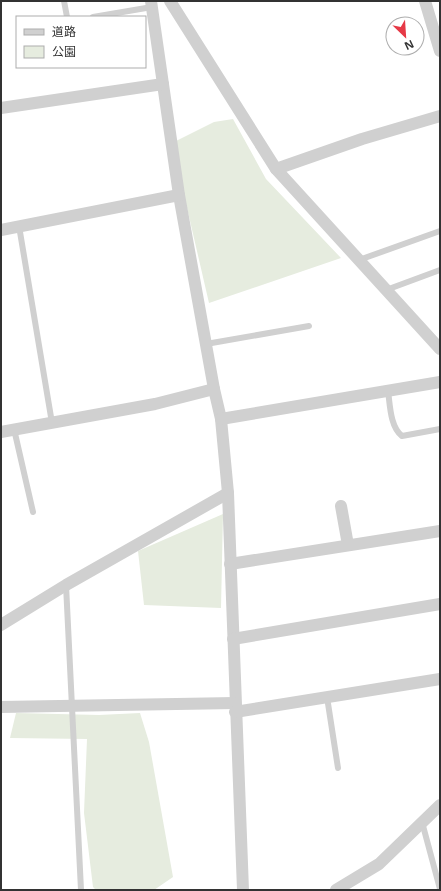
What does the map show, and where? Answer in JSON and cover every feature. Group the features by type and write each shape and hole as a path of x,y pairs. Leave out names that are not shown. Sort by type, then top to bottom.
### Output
{"street":[{"path":"170,1 276,169 440,349"},
{"path":"425,1 440,51"},
{"path":"152,4 180,195 214,389 221,419 228,493 232,638 243,890"},
{"path":"1,108 163,84"},
{"path":"276,169 362,139 440,116"},
{"path":"1,230 180,195"},
{"path":"221,419 440,382"},
{"path":"1,432 155,404 214,389"},
{"path":"1,625 66,585 228,493"},
{"path":"341,506 348,545"},
{"path":"230,564 440,531"},
{"path":"232,638 440,604"},
{"path":"1,707 72,706 235,708 327,697 440,679"},
{"path":"336,890 379,864 398,848 440,805"}],"lane":[{"path":"64,1 67,16"},
{"path":"98,16 152,4"},
{"path":"19,226 52,423"},
{"path":"359,260 440,231"},
{"path":"386,290 440,270"},
{"path":"206,344 309,326"},
{"path":"388,391 394,425 398,433 402,436 440,429"},
{"path":"14,430 33,512"},
{"path":"66,585 81,890"},
{"path":"327,697 338,768"},
{"path":"422,822 440,889"}],"green space":[{"path":"233,119 266,179 341,258 209,303 172,143 214,122"},
{"path":"223,514 221,608 144,605 138,551"},
{"path":"16,713 99,715 140,713 149,742 173,877 154,890 96,890 93,887 84,813 87,739 10,738"}]}
